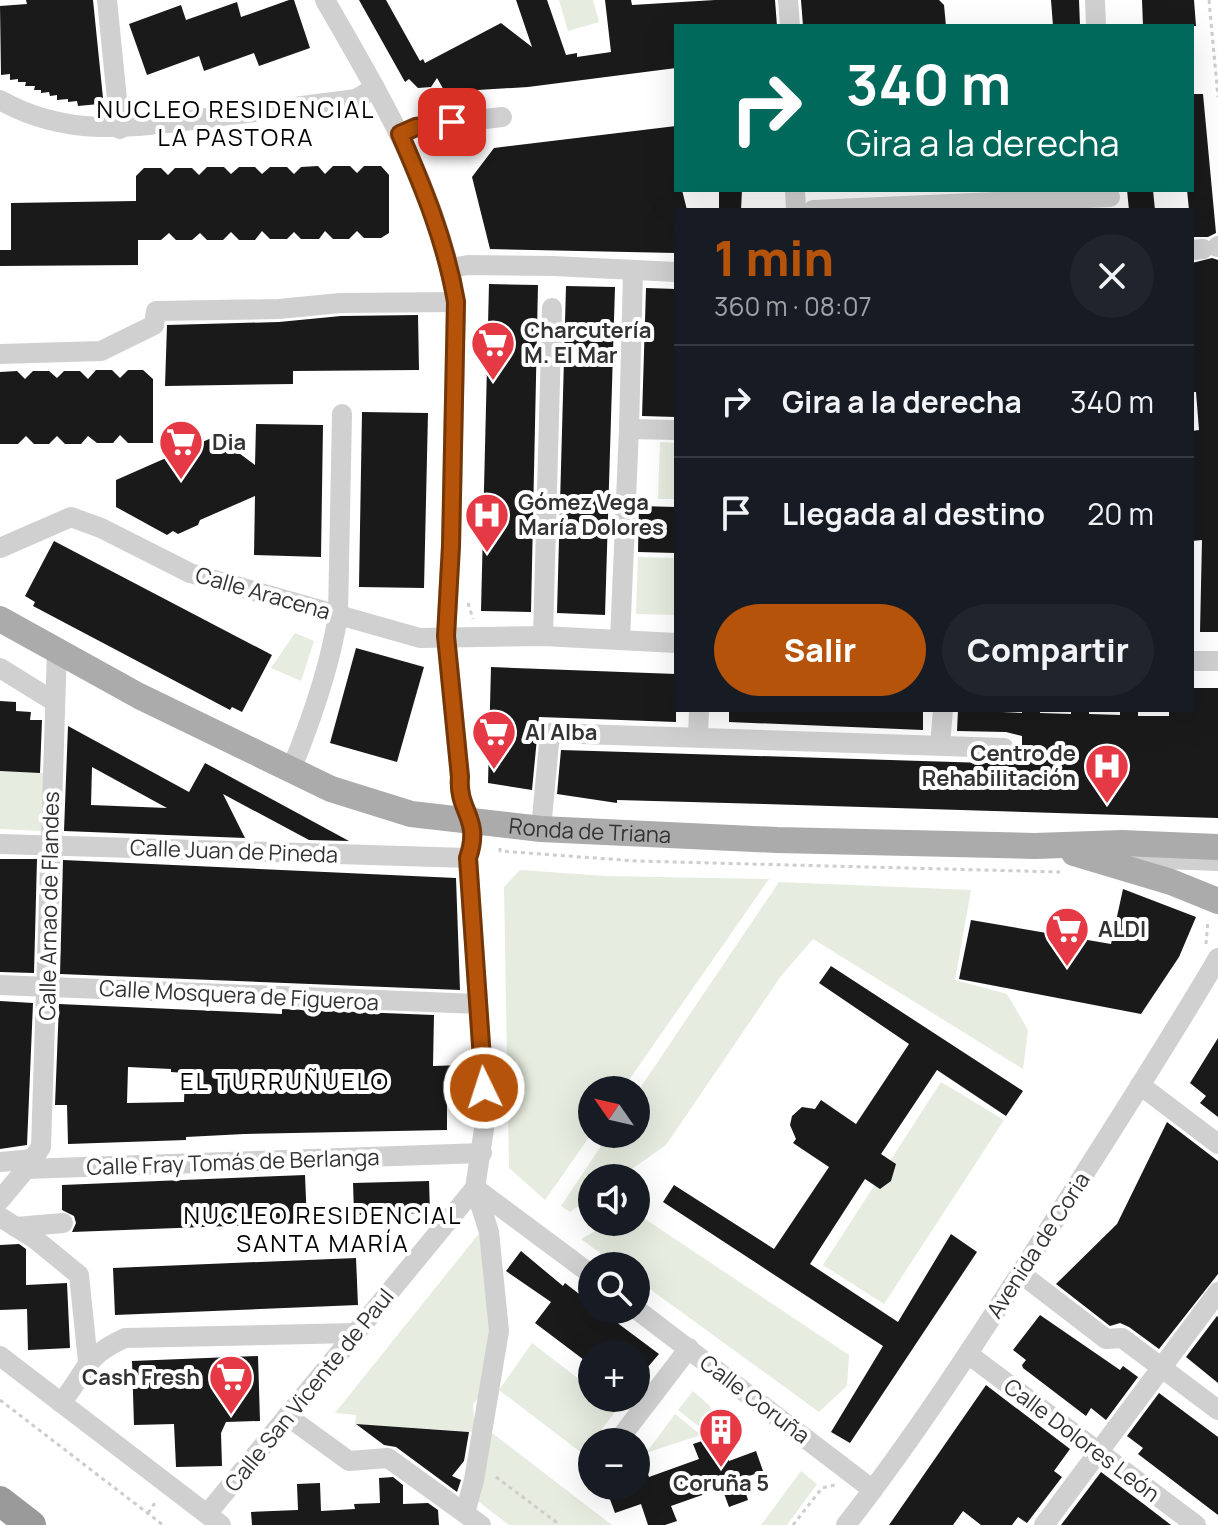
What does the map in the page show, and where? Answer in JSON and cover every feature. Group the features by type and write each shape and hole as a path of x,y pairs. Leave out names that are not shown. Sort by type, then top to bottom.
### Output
{"highway":[{"path":"0,1501 31,1525"}],"main road":[{"name":"Ronda de Triana","path":"0,619 139,696 331,789 411,814 541,829 777,840 1035,846 1122,843 1218,847"},
{"name":"Ronda de Triana","path":"1035,846 1086,856 1171,882 1212,908"}],"street":[{"path":"107,0 120,129"},
{"path":"325,0 400,134 427,195 451,268 456,302 446,636 459,790 472,821 473,845 468,858 486,1116 475,1188 489,1232 499,1331 474,1480 473,1519"},
{"path":"788,0 790,24"},
{"path":"1095,0 1096,24"},
{"path":"0,100 18,110 57,122 120,129 356,99 375,88"},
{"path":"400,134 416,127 502,117"},
{"path":"867,208 1110,199"},
{"path":"451,268 468,265 553,266 674,272"},
{"path":"620,640 633,272"},
{"path":"0,354 101,351 154,325 156,311 279,309 340,303 456,302"},
{"path":"543,636 552,308"},
{"path":"291,770 334,645 338,615 342,414"},
{"path":"629,429 674,430"},
{"name":"Calle Aracena","path":"0,548 71,517 101,528 190,573 420,638 543,636 674,643"},
{"name":"Calle Arnao de Flandes","path":"29,1164 41,1147 57,650"},
{"path":"1194,661 1218,661"},
{"path":"0,668 55,702"},
{"path":"698,736 699,712"},
{"path":"940,745 943,712"},
{"path":"541,829 550,733 1004,748"},
{"name":"Calle Juan de Pineda","path":"0,844 468,858"},
{"name":"Ronda de Triana","path":"1086,856 1218,861"},
{"name":"Avenida de Coria","path":"846,1525 968,1354 1020,1273 1140,1085 1212,952"},
{"name":"Calle Mosquera de Figueroa","path":"0,985 478,1004"},
{"path":"1140,1085 1218,1144"},
{"name":"Calle Fray Tomás de Berlanga","path":"29,1164 482,1153"},
{"path":"0,1162 29,1164"},
{"path":"0,1200 29,1164"},
{"path":"475,1188 578,1265"},
{"name":"Calle San Vicente de Paul","path":"214,1520 287,1416 475,1188"},
{"path":"8,1222 79,1275 88,1362"},
{"path":"8,1222 63,1223"},
{"path":"1020,1273 1106,1339 1122,1338 1218,1410"},
{"path":"1044,1525 1218,1292"},
{"name":"Calle Coruña","path":"650,1319 873,1490"},
{"path":"61,1403 88,1362 103,1348 125,1338 355,1333"},
{"path":"628,1428 689,1348"},
{"name":"Calle Dolores León","path":"968,1354 1196,1525"},
{"path":"0,1356 214,1520"},
{"path":"287,1416 349,1461 388,1458 473,1519"}],"path":[{"path":"1209,0 1218,97"},
{"path":"488,848 683,863 1064,872"},
{"path":"1212,908 1209,932 1212,952"},
{"path":"0,1400 163,1525"},
{"path":"492,1473 560,1525"},
{"path":"793,1525 822,1488"}],"shaded area":[{"path":"559,0 593,0 599,22 568,31"},
{"path":"660,442 674,443 674,499 658,499"},
{"path":"638,557 674,558 674,615 636,614"},
{"path":"295,633 314,641 301,681 271,668"},
{"path":"0,771 44,773 42,831 0,829"},
{"path":"520,870 605,876 769,879 632,1076 578,1076 578,1148 581,1148 545,1200 509,1168 504,887"},
{"path":"779,882 971,890 955,980 1007,994 1028,1030 1023,1069 813,939 781,976 666,1145 639,1164 589,1164 600,1148 650,1148 648,1076"},
{"path":"941,1082 1004,1120 884,1304 823,1265"},
{"path":"578,1180 578,1207 570,1212 561,1206"},
{"path":"650,1222 849,1355 847,1386 819,1412 650,1289 650,1252 599,1252 581,1239 586,1236 650,1236"},
{"path":"481,1231 493,1337 483,1390 473,1405 475,1432 355,1424 356,1415 335,1413"},
{"path":"532,1343 578,1378 578,1412 615,1412 603,1428 578,1428 578,1450 499,1390"},
{"path":"693,1391 710,1406 718,1428 706,1432 678,1410"},
{"path":"675,1414 701,1435 650,1452"},
{"path":"487,1429 612,1525 509,1525 474,1498"},
{"path":"801,1471 817,1484 787,1525 761,1525"}],"building":[{"path":"26,0 93,0 103,98 98,99 99,104 78,106 77,101 57,100 57,95 41,93 41,90 34,90 35,86 25,86 26,82 18,82 18,79 10,80 10,74 1,75 0,6 27,4"},
{"path":"294,0 310,48 259,66 254,53 204,71 199,56 147,75 129,24 181,5 186,20 237,2 241,17"},
{"path":"359,0 386,0 420,61 423,59 425,63 501,23 532,47 516,0 547,0 566,55 577,53 577,57 611,52 605,0 631,0 632,5 775,0 777,24 674,24 674,68 528,87 445,92 437,78 431,87 418,88 409,79 405,82"},
{"path":"801,0 939,0 944,5 946,24 803,24"},
{"path":"1051,0 1079,0 1080,24 1053,24"},
{"path":"1142,0 1194,0 1196,26 1143,24"},
{"path":"1194,94 1203,94 1216,233 1208,237 1194,237 1194,208 1189,208 1187,192 1194,192"},
{"path":"674,126 674,192 682,192 686,208 674,208 674,253 490,249 472,177 494,148"},
{"path":"318,166 325,174 333,166 350,166 357,173 364,166 381,166 389,175 389,233 381,238 364,238 357,231 349,239 333,239 325,231 319,239 301,239 294,232 287,239 270,239 262,231 255,240 239,240 231,232 223,240 207,240 200,233 192,240 176,240 169,233 161,240 138,240 138,265 0,266 0,250 11,250 11,203 136,201 136,176 144,168 161,168 168,175 175,168 192,168 199,175 207,167 224,167 231,174 239,167 255,167 262,174 270,167 287,167 294,174 301,167"},
{"path":"719,192 742,192 741,208 719,208"},
{"path":"1127,192 1153,192 1155,208 1129,208"},
{"path":"1212,258 1218,260 1218,632 1200,632 1202,540 1194,541 1194,431 1199,430 1194,392 1194,262"},
{"path":"489,284 538,285 531,612 481,611"},
{"path":"566,286 615,287 605,615 557,613"},
{"path":"646,288 674,289 674,417 642,416"},
{"path":"418,315 419,370 293,371 293,384 165,386 167,325"},
{"path":"96,370 112,370 120,378 128,370 143,370 153,379 153,443 128,443 120,435 113,443 97,443 88,436 81,444 65,444 57,436 49,444 34,444 26,436 18,444 0,444 0,372 17,371 25,379 33,371 49,371 57,378 64,371 80,371 88,379"},
{"path":"362,412 428,413 424,588 359,587"},
{"path":"256,424 323,425 321,557 254,555 255,496 200,520 198,525 178,534 173,531 167,535 116,507 116,480 216,436 255,465"},
{"path":"639,506 674,507 674,553 638,552"},
{"path":"54,541 272,655 242,712 232,707 230,710 33,606 35,602 25,596"},
{"path":"356,648 424,667 397,762 330,743"},
{"path":"491,667 674,674 676,722 539,717 532,790 488,783"},
{"path":"1194,688 1218,688 1218,818 617,800 617,803 557,794 561,750 1022,764 1022,736 1006,732 957,731 958,712 1089,712 1120,715 1120,712 1138,712 1138,716 1169,716 1169,712 1194,712"},
{"path":"0,701 16,702 16,711 31,712 30,720 42,720 40,773 0,771"},
{"path":"729,712 923,712 923,730 729,722"},
{"path":"68,726 189,792 205,763 349,841 309,840 223,794 245,838 64,831","holes":["92,767 167,808 91,805"]},
{"path":"0,859 37,859 34,973 0,972"},
{"path":"63,860 456,878 460,990 60,974"},
{"name":"ALDI","path":"1123,889 1196,917 1179,957 1141,1014 959,979 971,920 1111,944"},
{"path":"831,966 1023,1091 1006,1116 937,1070 881,1154 896,1164 891,1181 880,1189 865,1179 810,1264 898,1322 951,1234 977,1252 850,1443 831,1432 883,1346 663,1202 674,1185 774,1249 829,1167 793,1143 796,1139 790,1125 792,1116 802,1107 815,1109 821,1100 856,1124 909,1044 819,983"},
{"path":"0,1001 33,1003 27,1145 0,1149"},
{"path":"59,1004 282,1014 282,1009 434,1015 433,1066 464,1065 466,1090 447,1091 447,1130 244,1134 186,1137 186,1140 68,1144 67,1105 55,1105","holes":["128,1067 171,1069 171,1072 185,1073 184,1102 127,1103"]},
{"path":"1218,1038 1218,1117 1200,1103 1206,1096 1190,1083"},
{"path":"1167,1122 1218,1161 1218,1274 1159,1349 1129,1327 1120,1323 1110,1326 1056,1284 1117,1224"},
{"path":"305,1175 307,1223 72,1232 76,1223 74,1216 62,1210 62,1185"},
{"path":"429,1181 430,1213 354,1215 353,1183"},
{"path":"19,1244 26,1249 26,1285 67,1283 70,1348 28,1350 27,1309 0,1310 0,1245"},
{"path":"521,1251 563,1286 565,1283 578,1293 578,1324 619,1324 640,1340 578,1340 578,1355 535,1323 551,1302 506,1271"},
{"path":"356,1258 358,1305 115,1315 113,1268"},
{"path":"1040,1315 1120,1370 1123,1366 1138,1377 1106,1420 1091,1408 1086,1416 1023,1368 1026,1360 1013,1350"},
{"path":"1218,1317 1218,1383 1186,1357"},
{"path":"650,1347 659,1354 650,1365"},
{"path":"258,1356 260,1421 226,1422 221,1433 222,1466 176,1467 174,1424 134,1425 132,1361"},
{"path":"986,1385 1070,1449 1054,1471 1062,1477 1027,1523 1018,1517 1012,1525 981,1525 963,1511 953,1525 889,1525"},
{"path":"1159,1393 1218,1437 1218,1515 1138,1454 1143,1448 1127,1436"},
{"path":"356,1424 469,1432 464,1461 452,1476 461,1480 457,1492 396,1447 384,1445"},
{"path":"720,1435 729,1461 756,1451 763,1471 741,1479 748,1500 729,1507 722,1488 671,1506 677,1521 665,1525 648,1525 641,1504 615,1513 610,1500 650,1500 650,1477 699,1459 693,1444"},
{"path":"1101,1472 1145,1505 1171,1525 1061,1525"},
{"path":"393,1477 403,1485 403,1504 428,1503 438,1510 439,1525 252,1525 251,1512 298,1510 297,1484 320,1483 321,1511 355,1509 354,1504 380,1503 379,1478"}],"place":[{"name":"Charcutería M. El Mar","path":"493,382"},
{"name":"Dia","path":"181,481"},
{"name":"Gómez Vega María Dolores","path":"487,554"},
{"name":"Al Alba","path":"494,771"},
{"name":"Centro de Rehabilitación","path":"1107,805"},
{"name":"ALDI","path":"1067,968"},
{"name":"Cash Fresh","path":"231,1416"},
{"name":"Coruña 5","path":"721,1469"}],"district":[{"name":"NUCLEO RESIDENCIAL LA PASTORA","path":"236,124"},
{"name":"EL TURRUÑUELO","path":"285,1082"},
{"name":"NUCLEO RESIDENCIAL SANTA MARÍA","path":"323,1230"}],"route":[{"path":"452,122 416,127 400,134 427,195 451,268 456,302 446,636 459,790 472,821 473,845 468,858 484,1088"}]}
